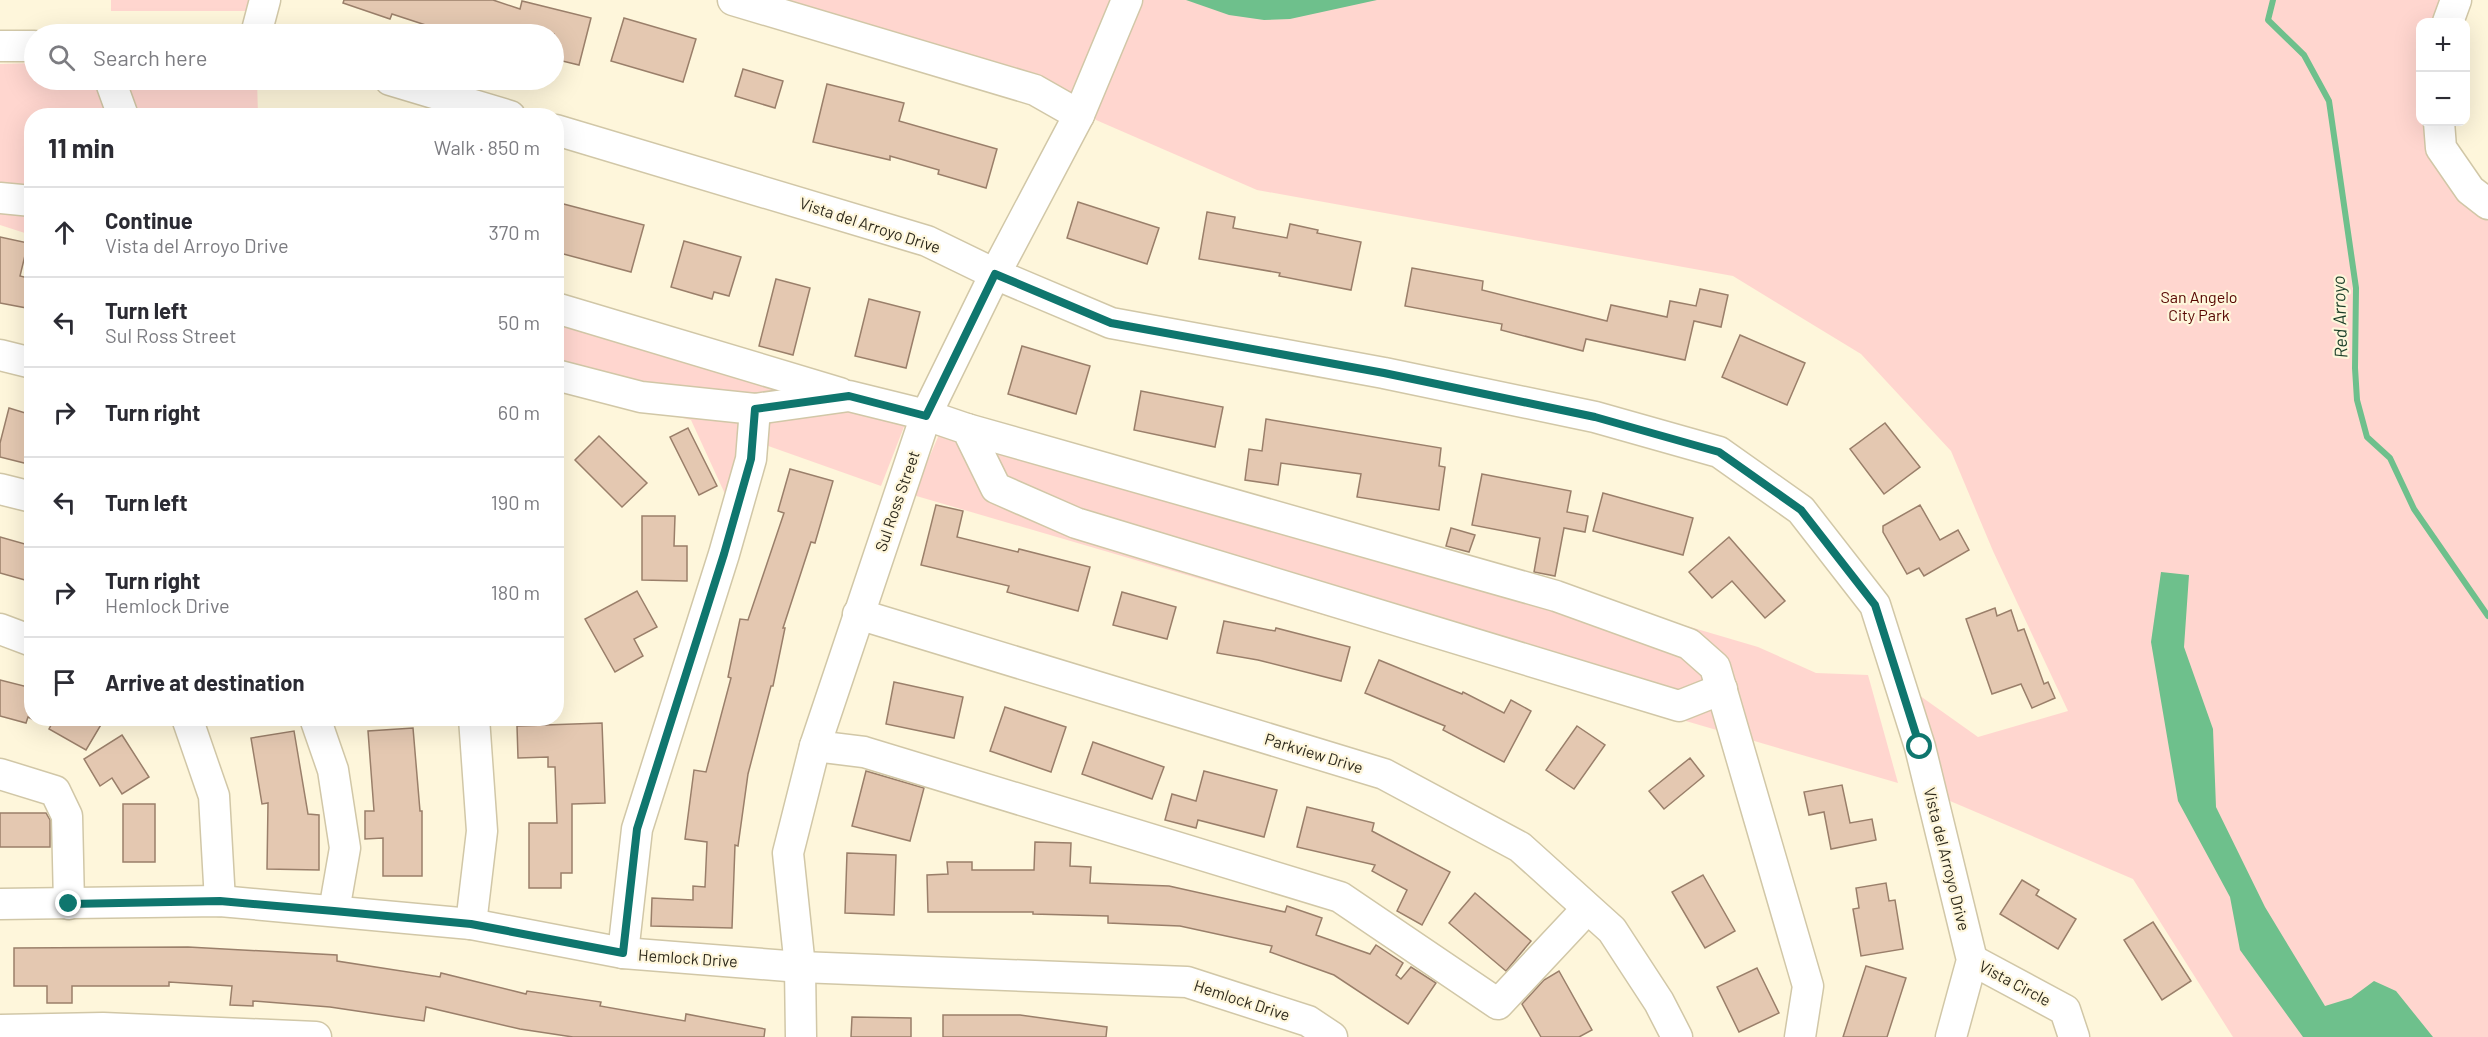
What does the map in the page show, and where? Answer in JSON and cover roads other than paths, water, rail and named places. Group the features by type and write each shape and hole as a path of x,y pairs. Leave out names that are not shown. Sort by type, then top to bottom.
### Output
{"street":[{"path":"259,24 265,0"},
{"path":"733,0 1035,90 1079,115"},
{"name":"Sul Ross Street","path":"801,1037 800,967 788,853 815,746 926,416 995,274 1079,115 1127,0"},
{"path":"2450,18 2457,0"},
{"path":"0,46 24,46"},
{"path":"114,90 120,108"},
{"path":"423,90 483,108"},
{"path":"2439,126 2441,148 2470,190 2488,204"},
{"name":"Vista del Arroyo Drive","path":"564,132 927,241 995,274 1111,323 1384,373 1617,423 1719,452 1801,510 1875,605 1920,747 1972,960 1951,1037"},
{"path":"0,198 24,200"},
{"path":"564,310 849,396 1556,596 1689,644 1715,667 1808,986 1800,1037"},
{"path":"0,355 24,361"},
{"path":"564,377 641,397 755,409 849,396"},
{"path":"623,953 637,829 724,554 751,459 755,409"},
{"path":"967,429 996,488 1076,523 1678,706 1722,689"},
{"path":"0,489 24,495"},
{"name":"Parkview Drive","path":"858,614 1384,774 1520,847 1612,930 1659,1002 1677,1037"},
{"path":"0,629 24,638"},
{"path":"190,726 214,796 220,901"},
{"path":"318,726 333,770 345,848 334,911"},
{"path":"471,924 482,831 475,726"},
{"path":"815,746 864,752 1340,897 1498,1004 1587,909"},
{"path":"0,774 55,791 67,816 69,904"},
{"name":"Hemlock Drive","path":"0,904 220,901 471,924 623,953 800,967 1187,982 1308,1021 1332,1037"},
{"name":"Vista Circle","path":"1972,960 2065,1010 2074,1037"},
{"path":"0,1030 103,1028 316,1037"}],"waterway":[{"name":"Red Arroyo","path":"2273,0 2268,20 2304,55 2329,101 2356,288 2357,400 2367,437 2390,458 2414,509 2488,616"}],"park label":[{"name":"San Angelo City Park","path":"2199,306"}]}
